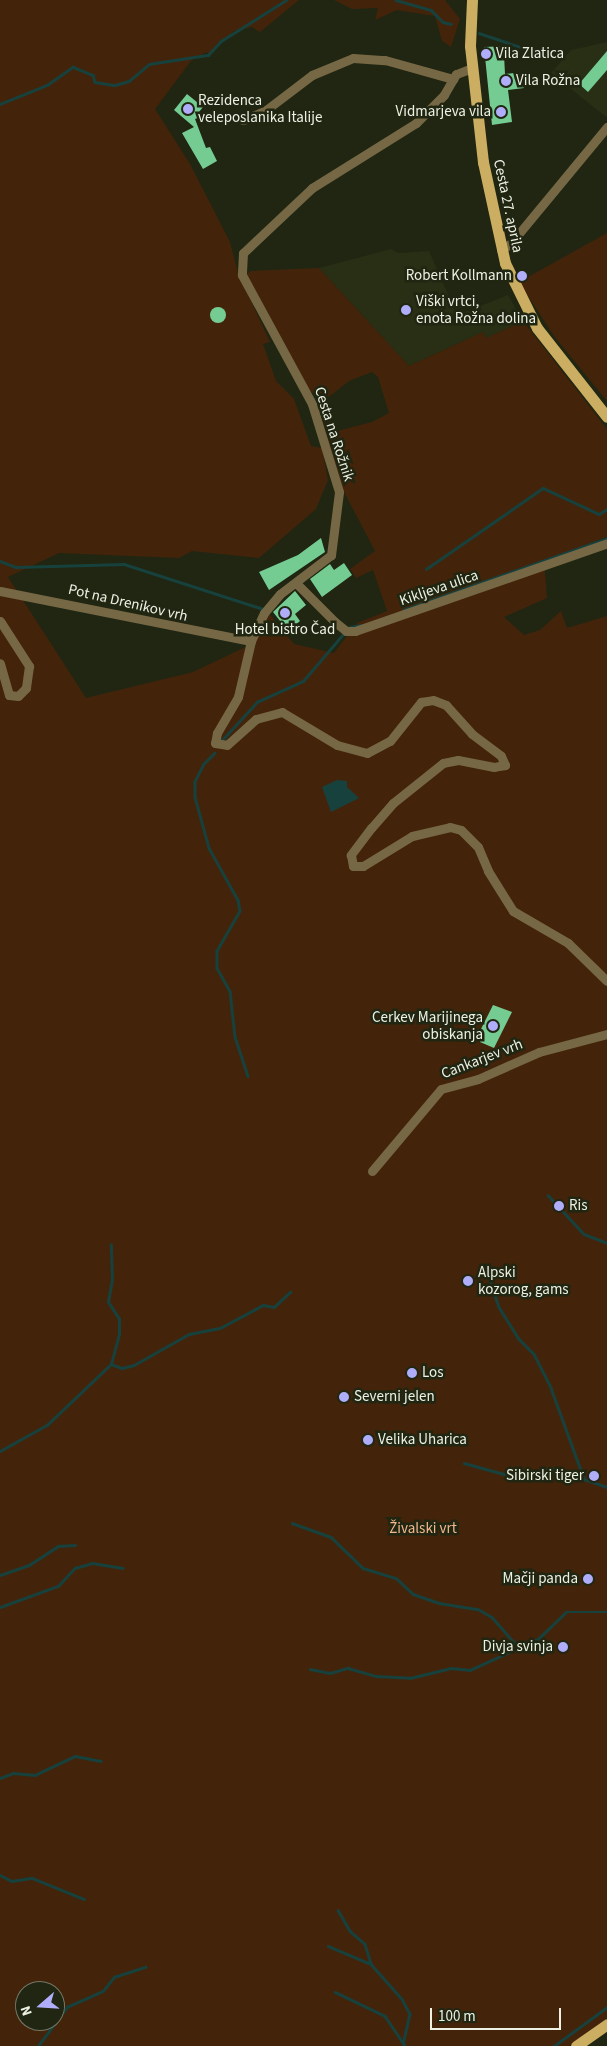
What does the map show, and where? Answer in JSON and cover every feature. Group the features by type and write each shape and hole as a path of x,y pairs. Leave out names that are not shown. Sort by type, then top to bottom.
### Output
{"main road":[{"name":"Cesta 27. aprila","path":"472,0 472,68 486,184 500,250 530,316 607,417"},
{"path":"576,2046 607,2024"}],"street":[{"path":"243,120 266,110 312,75 354,58 385,60 453,79"},
{"name":"Cesta na Rožnik","path":"472,68 460,70 426,115 312,188 248,246 241,259 245,283 312,404 337,482 337,520 331,555 270,604 251,641 244,678 217,733 217,746 227,745 256,719 282,712 338,745 367,753 390,741 421,702 433,700 446,705 472,734 501,756 505,765 494,766 458,760 443,763 393,803 355,846 351,855 353,866 363,866 412,836 450,827 460,830 478,848 488,871 513,911 568,943 607,981"},
{"path":"500,250 511,243 607,127"},
{"name":"Kikljeva ulica","path":"296,583 335,622 354,631 607,543"},
{"name":"Pot na Drenikov vrh","path":"0,591 251,641"},
{"path":"0,621 19,645 28,666 26,688 18,696 9,695 0,663"},
{"name":"Cankarjev vrh","path":"372,1171 441,1089 478,1079 539,1052 607,1034"}],"shaded area":[{"path":"607,42 606,117 551,73 571,50"},
{"name":"Viški vrtci, enota Rožna dolina","path":"391,249 398,253 429,251 457,315 508,295 523,321 486,338 483,332 409,366 319,268"}],"green space":[{"name":"Živalski vrt","path":"0,0 299,0 260,32 252,27 234,31 209,54 206,52 191,61 155,109 190,164 230,242 238,273 270,342 263,344 276,381 294,399 311,446 322,448 328,480 316,509 259,558 192,551 179,558 59,553 8,577 86,698 193,672 254,643 268,612 294,644 334,653 357,623 387,611 373,570 356,578 350,569 375,551 342,488 317,408 325,402 334,432 372,422 389,413 378,377 372,372 349,381 330,396 318,398 309,390 245,275 251,271 319,268 409,366 483,332 486,338 523,321 607,429 607,537 544,561 547,598 504,617 524,635 540,630 561,611 567,628 607,616 607,2018 569,2046 0,2046"},
{"path":"334,0 445,0 460,19 451,47 442,41 435,16 397,10 375,20 378,8 352,9"},
{"path":"607,233 607,401 554,336 519,282"}],"water":[{"path":"337,780 347,781 347,787 359,798 331,812 322,787"}],"building":[{"path":"511,46 512,54 504,55 505,74 514,73 515,80 523,79 524,88 508,90 512,122 492,125 484,47"},
{"path":"607,51 607,70 588,92 579,84"},
{"path":"187,94 203,107 199,112 203,116 195,119 206,148 210,147 217,161 203,169 182,133 194,127 174,110"},
{"path":"218,307 224,309 226,315 224,321 218,323 212,321 210,315 212,309"},
{"path":"321,538 325,552 269,590 259,572 298,555"},
{"path":"344,563 352,575 322,597 310,579 330,564 334,570"},
{"name":"Hotel bistro Čad","path":"295,591 306,605 295,614 300,621 288,631 273,612"},
{"name":"Cerkev Marijinega obiskanja","path":"493,1005 512,1012 494,1048 480,1042 484,1033 480,1031"}],"waterway":[{"path":"0,104 47,85 73,67 93,75 95,82 115,85 129,81 149,64 208,55 221,41 286,0"},
{"path":"396,0 431,10 443,22 451,24"},
{"path":"479,33 553,58"},
{"path":"426,569 543,488 599,514 607,509"},
{"path":"403,610 607,538"},
{"path":"0,561 16,567 124,564 263,609"},
{"path":"350,627 361,625"},
{"path":"222,740 257,702 303,681 344,633"},
{"path":"215,753 204,764 195,782 195,797 209,848 238,900 240,911 217,951 217,968 230,991 235,1037 248,1076"},
{"path":"548,1195 584,1234 607,1243"},
{"path":"111,1245 112,1279 108,1302 119,1319 119,1335 111,1364"},
{"path":"488,1275 499,1307 518,1338 534,1354 551,1388 583,1476"},
{"path":"0,1451 47,1425 111,1364 122,1368 134,1365 189,1334 220,1328 263,1305 274,1307 290,1292"},
{"path":"464,1463 504,1474 555,1469 607,1487"},
{"path":"292,1523 331,1537 363,1568 396,1578 413,1594 439,1603 478,1609 492,1617 517,1646"},
{"path":"0,1575 29,1565 58,1546 75,1545"},
{"path":"0,1607 58,1586 75,1568 92,1563 123,1568"},
{"path":"310,1669 330,1673 348,1668 376,1676 410,1678 451,1668 470,1670 538,1639 566,1612 607,1612"},
{"path":"0,1778 13,1773 35,1775 75,1756 101,1761"},
{"path":"0,1875 12,1881 32,1878 84,1899"},
{"path":"338,1910 350,1931 365,1944 371,1964"},
{"path":"328,1946 371,1964 402,1999 410,2014 404,2041"},
{"path":"38,2046 67,2007 103,1991 114,1977 145,1967"},
{"path":"335,1992 385,2016 405,2046"},
{"path":"554,2046 607,2007"}],"place":[{"name":"Vila Zlatica","path":"486,54"},
{"name":"Vila Rožna","path":"506,81"},
{"name":"Rezidenca veleposlanika Italije","path":"188,109"},
{"name":"Vidmarjeva vila","path":"501,112"},
{"name":"Robert Kollmann","path":"522,276"},
{"name":"Viški vrtci, enota Rožna dolina","path":"406,310"},
{"name":"Hotel bistro Čad","path":"285,613"},
{"name":"Cerkev Marijinega obiskanja","path":"493,1026"},
{"name":"Ris","path":"559,1206"},
{"name":"Alpski kozorog, gams","path":"468,1281"},
{"name":"Los","path":"412,1373"},
{"name":"Severni jelen","path":"344,1397"},
{"name":"Velika Uharica","path":"368,1440"},
{"name":"Sibirski tiger","path":"594,1476"},
{"name":"Mačji panda","path":"588,1579"},
{"name":"Divja svinja","path":"563,1647"}]}
